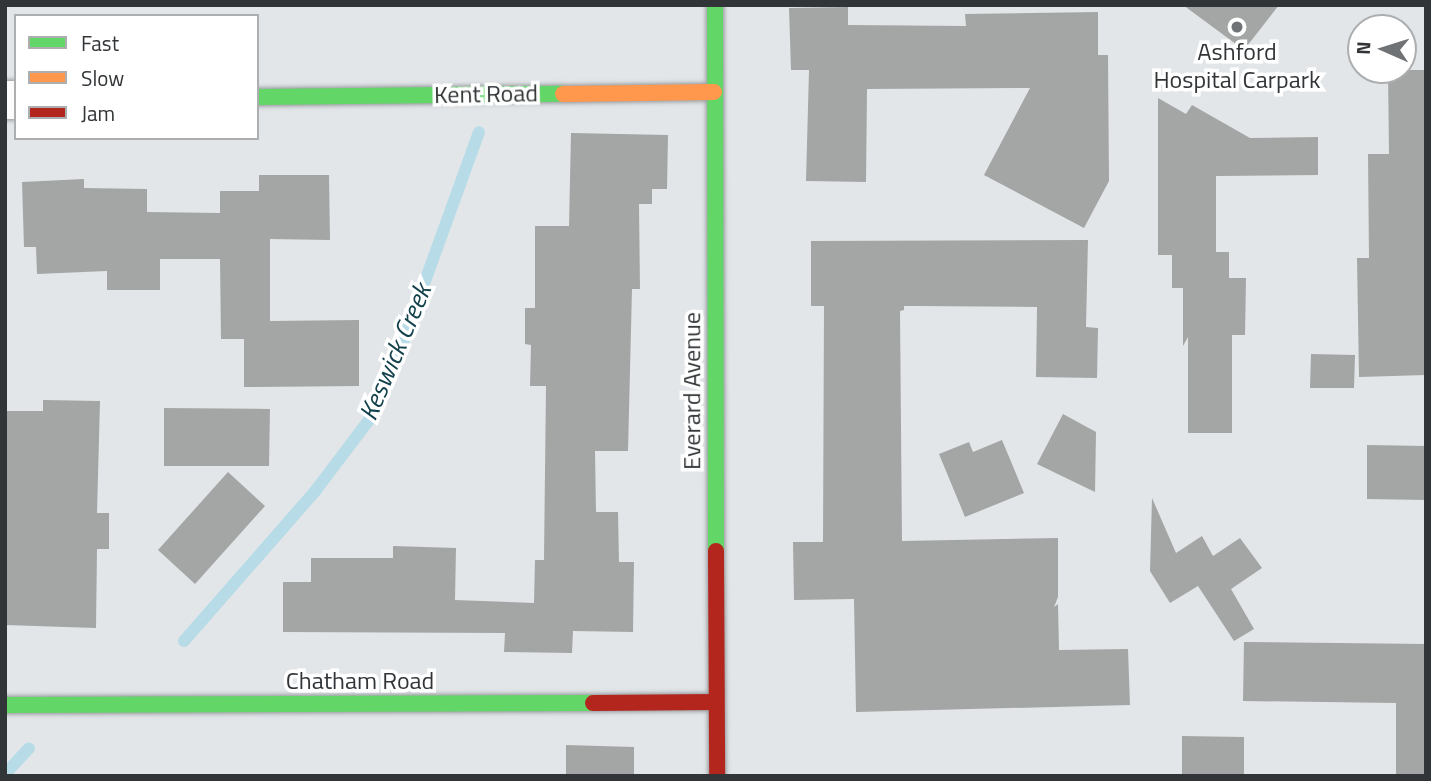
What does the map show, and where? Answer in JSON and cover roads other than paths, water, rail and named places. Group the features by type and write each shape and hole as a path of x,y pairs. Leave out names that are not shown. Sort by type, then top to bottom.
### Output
{"street":[{"name":"Everard Avenue","path":"715,5 717,776"},
{"name":"Kent Road","path":"259,97 714,92"},
{"name":"Chatham Road","path":"5,705 716,702"}],"waterway":[{"name":"Keswick Creek","path":"184,641 316,490 369,420 403,342 479,132"},
{"name":"Keswick Creek","path":"5,774 29,748"}],"place":[{"name":"Ashford Hospital Carpark","path":"1237,27"}]}
